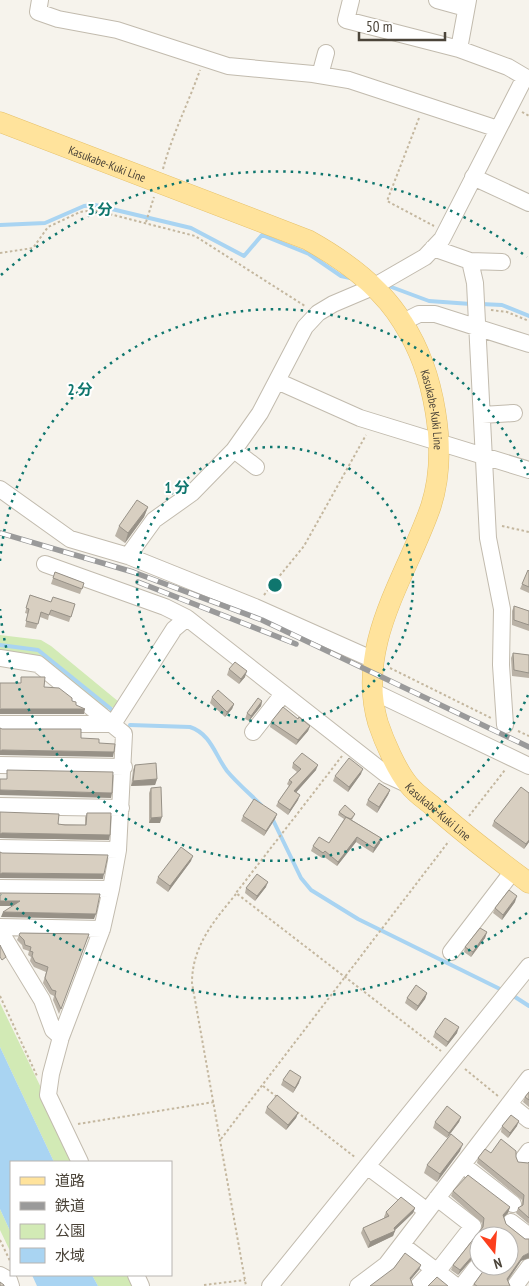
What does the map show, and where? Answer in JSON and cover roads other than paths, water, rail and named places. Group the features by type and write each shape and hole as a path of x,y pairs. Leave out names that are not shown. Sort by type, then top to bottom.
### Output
{"main road":[{"name":"Kasukabe-Kuki Line","path":"0,122 308,240 341,258 374,287 403,322 428,380 435,409 438,442 436,475 431,504 381,626 374,660 372,691 378,722 387,745 409,785 458,829 529,883"}],"street":[{"path":"40,0 38,12 58,19 117,30 228,66 320,75 349,80 498,128"},
{"path":"128,556 154,520 192,494 234,450 260,413 305,327 318,313 333,304 374,287 425,257 433,248 445,232 498,128 527,78 508,66 459,49 346,20 351,0"},
{"path":"437,0 467,4 459,49"},
{"path":"320,75 326,53"},
{"path":"474,177 529,203"},
{"path":"433,248 470,261 502,262"},
{"path":"470,261 478,307 487,523 491,560 502,608 501,665 505,725"},
{"path":"403,322 419,314 436,314 529,344"},
{"path":"277,381 374,422 529,470"},
{"path":"482,415 514,413"},
{"path":"234,450 256,467"},
{"path":"0,489 70,539 128,556 255,606 374,660"},
{"path":"45,564 165,607 187,618 386,775 409,785"},
{"path":"113,724 174,628 187,618"},
{"path":"0,658 38,664 124,734 124,767 118,850 102,929 61,1037 51,1074 48,1095 79,1161"},
{"path":"372,691 529,766"},
{"path":"253,732 283,694"},
{"path":"0,724 113,724"},
{"path":"0,765 124,767"},
{"path":"0,806 121,808"},
{"path":"0,848 118,850"},
{"path":"451,952 513,871"},
{"path":"0,888 110,889"},
{"path":"0,929 102,929"},
{"path":"0,929 42,1000 53,1030 61,1037"},
{"path":"270,1286 529,966"},
{"path":"358,1286 376,1281 386,1265 529,1078"},
{"path":"509,1104 529,1120"},
{"path":"463,1165 514,1204"},
{"path":"367,1166 432,1205 472,1226 436,1270 418,1286"},
{"path":"511,1222 529,1236"},
{"path":"402,1245 456,1286"},
{"path":"515,1286 529,1268"},
{"path":"0,1275 9,1280 11,1286"},
{"path":"462,1286 470,1276"}],"water":[{"path":"0,1047 54,1161 10,1161 10,1231 0,1209"},
{"path":"32,1276 93,1276 98,1286 37,1286"}],"waterway":[{"path":"0,225 45,223 84,206 95,205 191,228 244,256 262,235 309,254 341,276 350,278"},
{"path":"386,285 429,301 471,304"},
{"path":"481,304 502,305 529,316"},
{"path":"0,645 38,650 111,709"},
{"path":"130,725 190,727 197,730 208,740 227,771 261,805"},
{"path":"272,818 301,878 311,890 358,919 504,991"},
{"path":"512,995 529,1006"}],"railway":[{"path":"0,533 133,572 262,620 529,747"},
{"path":"138,582 296,644"}]}
